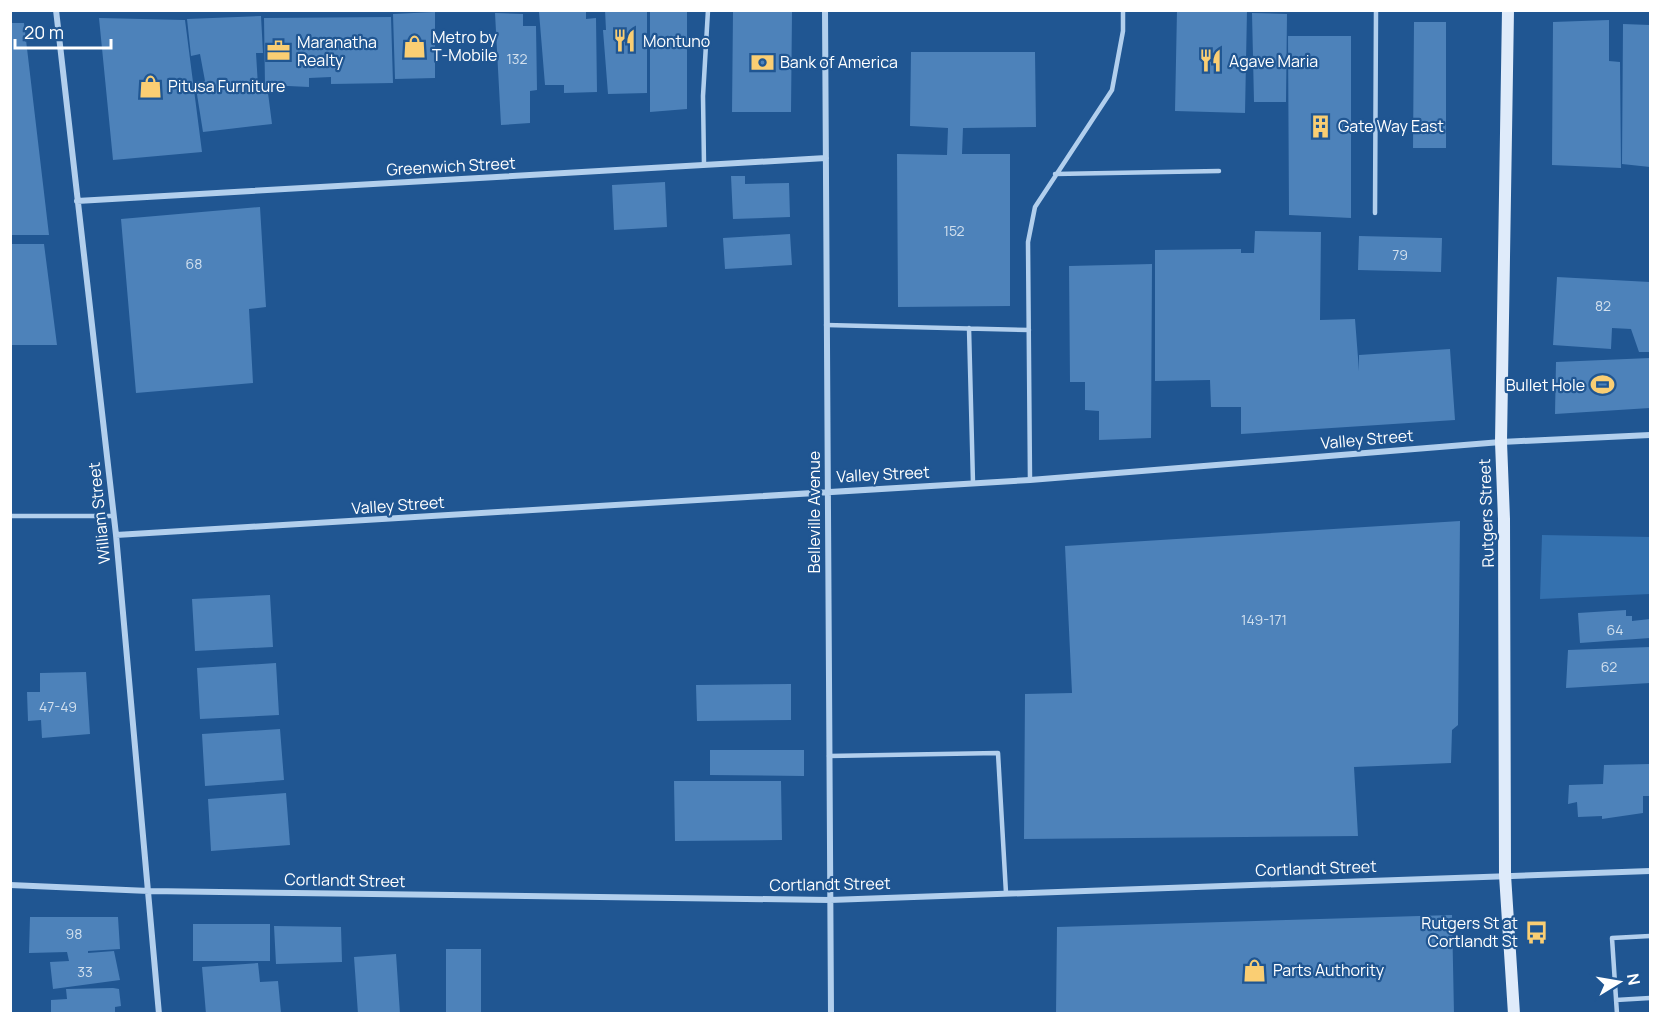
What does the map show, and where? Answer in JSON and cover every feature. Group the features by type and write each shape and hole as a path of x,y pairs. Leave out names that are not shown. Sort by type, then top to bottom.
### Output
{"main road":[{"name":"Rutgers Street","path":"1508,10 1501,442 1504,519 1505,875 1514,1014"}],"street":[{"name":"William Street","path":"56,10 116,535 159,1014"},
{"name":"Belleville Avenue","path":"825,10 831,1014"},
{"name":"Greenwich Street","path":"77,201 826,158"},
{"name":"Valley Street","path":"116,535 828,490 1030,480 1501,442 1650,435"},
{"name":"Cortlandt Street","path":"10,885 149,891 830,900 1650,871"}],"lane":[{"path":"704,165 703,96 708,10"},
{"path":"1030,480 1028,242 1035,207 1112,90 1123,32 1123,10"},
{"path":"1375,213 1376,10"},
{"path":"1055,174 1219,171"},
{"path":"826,325 1029,330"},
{"path":"969,328 973,483"},
{"path":"10,516 113,516"},
{"path":"829,756 998,753 1006,892"},
{"path":"1617,1014 1612,938 1650,936"},
{"path":"1616,1000 1650,998"}],"shaded area":[{"path":"1542,535 1650,537 1650,594 1540,599"}],"building":[{"path":"586,10 586,19 596,18 597,92 564,93 564,85 545,85 539,12"},
{"name":"Montuno","path":"605,10 647,10 647,93 608,94 603,30 606,30"},
{"name":"Agave Maria","path":"1177,10 1247,10 1245,113 1175,111"},
{"path":"687,11 687,109 650,112 650,12"},
{"name":"Bank of America","path":"733,11 792,12 791,112 732,112"},
{"name":"Metro by T-Mobile","path":"435,12 435,78 395,79 393,14"},
{"path":"495,13 523,14 523,26 536,26 537,90 530,91 530,123 501,125"},
{"path":"1252,13 1287,14 1286,102 1254,102"},
{"path":"261,16 263,53 256,53 258,86 265,86 264,18 391,17 393,83 331,84 331,77 309,78 309,87 267,85 272,124 203,132 195,82 205,81 200,54 191,56 187,19"},
{"name":"Pitusa Furniture","path":"99,18 185,20 202,152 113,160"},
{"path":"1609,20 1609,61 1620,62 1621,168 1552,165 1553,22"},
{"path":"1414,22 1446,22 1446,148 1413,148"},
{"path":"10,23 24,23 49,235 10,235"},
{"path":"1623,24 1650,25 1650,167 1622,164"},
{"name":"Gate Way East","path":"1288,36 1351,36 1351,218 1289,215"},
{"path":"911,52 1035,52 1036,127 963,128 962,154 1010,154 1010,306 898,307 897,154 947,155 948,128 910,126"},
{"path":"731,176 745,176 745,184 789,183 790,217 733,219"},
{"path":"665,182 667,227 614,230 612,185"},
{"path":"260,207 266,307 249,309 253,383 136,393 121,219"},
{"path":"1255,231 1321,232 1320,320 1355,319 1359,371 1359,355 1450,349 1455,420 1241,434 1241,407 1211,407 1210,380 1155,381 1155,250 1241,249 1241,253 1254,253"},
{"path":"790,234 792,265 725,269 723,238"},
{"path":"1359,236 1442,238 1441,272 1358,270"},
{"path":"10,244 44,244 57,345 10,345"},
{"path":"1152,264 1151,438 1099,440 1099,411 1085,410 1085,382 1070,382 1069,266"},
{"path":"1557,277 1650,282 1650,352 1639,352 1631,329 1612,328 1611,349 1553,345"},
{"name":"Bullet Hole","path":"1650,358 1650,408 1555,414 1556,362"},
{"path":"1460,521 1458,725 1452,730 1451,763 1354,767 1358,836 1024,839 1025,694 1072,693 1065,546"},
{"path":"270,595 273,647 195,651 192,599"},
{"path":"1626,610 1626,616 1632,616 1632,621 1650,619 1650,638 1580,643 1578,613"},
{"path":"1650,647 1650,683 1566,688 1568,650"},
{"path":"276,663 279,715 200,719 197,668"},
{"path":"86,672 90,734 42,738 41,720 28,721 27,692 40,692 40,673"},
{"path":"791,684 791,720 697,721 696,685"},
{"path":"280,729 284,780 205,786 202,734"},
{"path":"710,750 804,750 804,776 710,775"},
{"path":"1650,764 1650,796 1643,796 1643,813 1602,819 1602,816 1578,817 1577,802 1568,804 1569,785 1603,784 1604,765"},
{"path":"674,781 781,781 782,840 675,841"},
{"path":"286,793 290,845 211,851 208,799"},
{"name":"Parts Authority","path":"1452,915 1454,1014 1056,1014 1057,927"},
{"path":"30,917 118,917 120,949 88,951 88,953 114,951 120,980 53,989 50,962 69,961 67,952 29,953"},
{"path":"193,924 270,924 270,961 193,961"},
{"path":"274,926 341,927 342,962 276,964"},
{"path":"446,949 481,949 481,1014 446,1014"},
{"path":"396,954 400,1014 358,1014 354,957"},
{"path":"258,963 260,982 278,981 281,1013 206,1014 202,967"},
{"path":"66,989 119,989 121,1006 115,1007 115,1014 51,1014 51,1000 67,999"}],"place":[{"name":"Montuno","path":"625,41"},
{"name":"Metro by T-Mobile","path":"414,46"},
{"name":"Maranatha Realty","path":"279,51"},
{"name":"Agave Maria","path":"1211,61"},
{"name":"Bank of America","path":"762,62"},
{"name":"Pitusa Furniture","path":"150,86"},
{"name":"Gate Way East","path":"1320,126"},
{"name":"Bullet Hole","path":"1603,385"},
{"name":"Rutgers St at Cortlandt St","path":"1536,932"},
{"name":"Parts Authority","path":"1255,970"}]}
